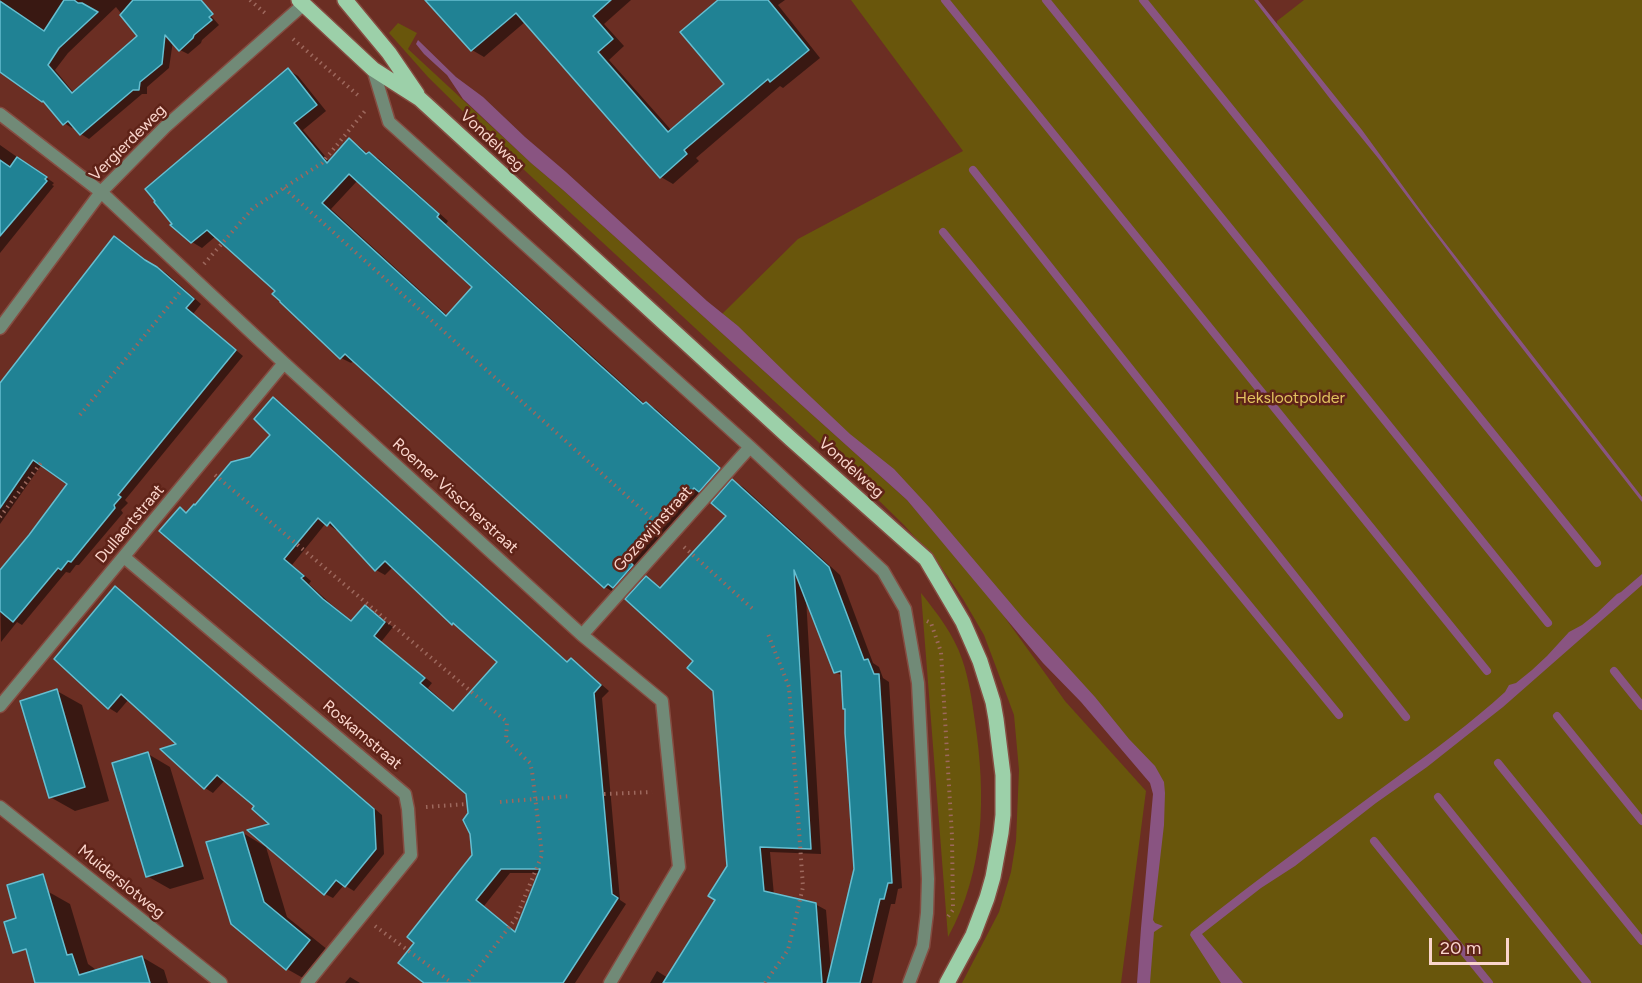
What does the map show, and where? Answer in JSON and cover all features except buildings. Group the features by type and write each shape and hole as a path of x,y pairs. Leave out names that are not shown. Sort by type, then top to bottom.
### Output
{"main road":[{"name":"Vondelweg","path":"345,0 389,53 420,99"},
{"name":"Vondelweg","path":"301,2 373,69 420,99 791,439 926,559 963,622 980,661 993,702 1003,775 1003,815 993,877 974,935 947,983"}],"street":[{"name":"Vergierdeweg","path":"0,328 101,192 165,127 280,27 301,2"},
{"name":"Vondelweg","path":"373,69 390,122"},
{"name":"Roemer Visscherstraat","path":"0,114 101,192 284,363 582,635 662,701 679,867 610,983"},
{"path":"390,122 750,447 883,571 905,609 918,683 928,879 927,913 923,946 909,983"},
{"name":"Dullaertstraat","path":"0,706 284,363"},
{"name":"Gozewijnstraat","path":"582,635 750,447"},
{"name":"Roskamstraat","path":"124,557 405,794 411,855 307,983"},
{"name":"Muiderslotweg","path":"0,807 221,983"}],"path":[{"path":"280,27 362,99"},
{"path":"80,415 253,208 322,163 370,106 390,122"},
{"path":"284,188 754,610"},
{"path":"0,517 43,460"},
{"path":"201,463 507,722 506,740 530,764 542,855 516,918 467,983"},
{"path":"765,983 788,950 803,887 789,687 768,634"},
{"path":"604,794 671,791"},
{"path":"500,802 571,796"},
{"path":"408,809 467,804"},
{"path":"362,916 452,983"}],"green space":[{"name":"Hekslootpolder","path":"851,0 1254,0 1274,26 1277,21 1304,0 1642,0 1642,983 1143,983 1157,789 886,475 722,314 798,239 963,151"},
{"path":"398,23 417,33 408,49 531,163 907,500 993,601 1065,701 1146,791 1121,983 962,983 999,912 1011,872 1016,841 1019,770 1014,715 984,635 963,599 939,564 904,525 827,450 495,143 428,77 389,33"},
{"path":"921,593 939,616 959,650 967,674 979,749 981,805 976,859 960,912 948,937"}],"shaded area":[{"path":"1254,0 1258,0 1362,130 1429,222 1642,497 1642,502 1378,158"},
{"path":"418,40 456,77 483,97 707,301 738,326 850,434 894,469 1155,766 1164,782 1165,793 1164,825 1153,920 1163,926 1154,932 1150,983 1137,983 1153,794 1150,783 1081,702 1043,663 907,500 531,163 463,99 447,75 416,44"},
{"path":"1642,574 1642,585 1503,707 1427,767 1202,934 1243,983 1221,983 1190,935 1191,932 1466,725 1505,692 1509,685 1516,683 1532,670 1569,632 1582,625"}],"waterway":[{"path":"945,0 1487,671"},
{"path":"1046,0 1548,623"},
{"path":"1143,0 1597,563"},
{"path":"973,170 1406,717"},
{"path":"943,232 1339,715"},
{"path":"1614,671 1642,706"},
{"path":"1557,716 1642,821"},
{"path":"1498,763 1642,941"},
{"path":"1438,797 1587,983"},
{"path":"1374,841 1489,983"}]}
